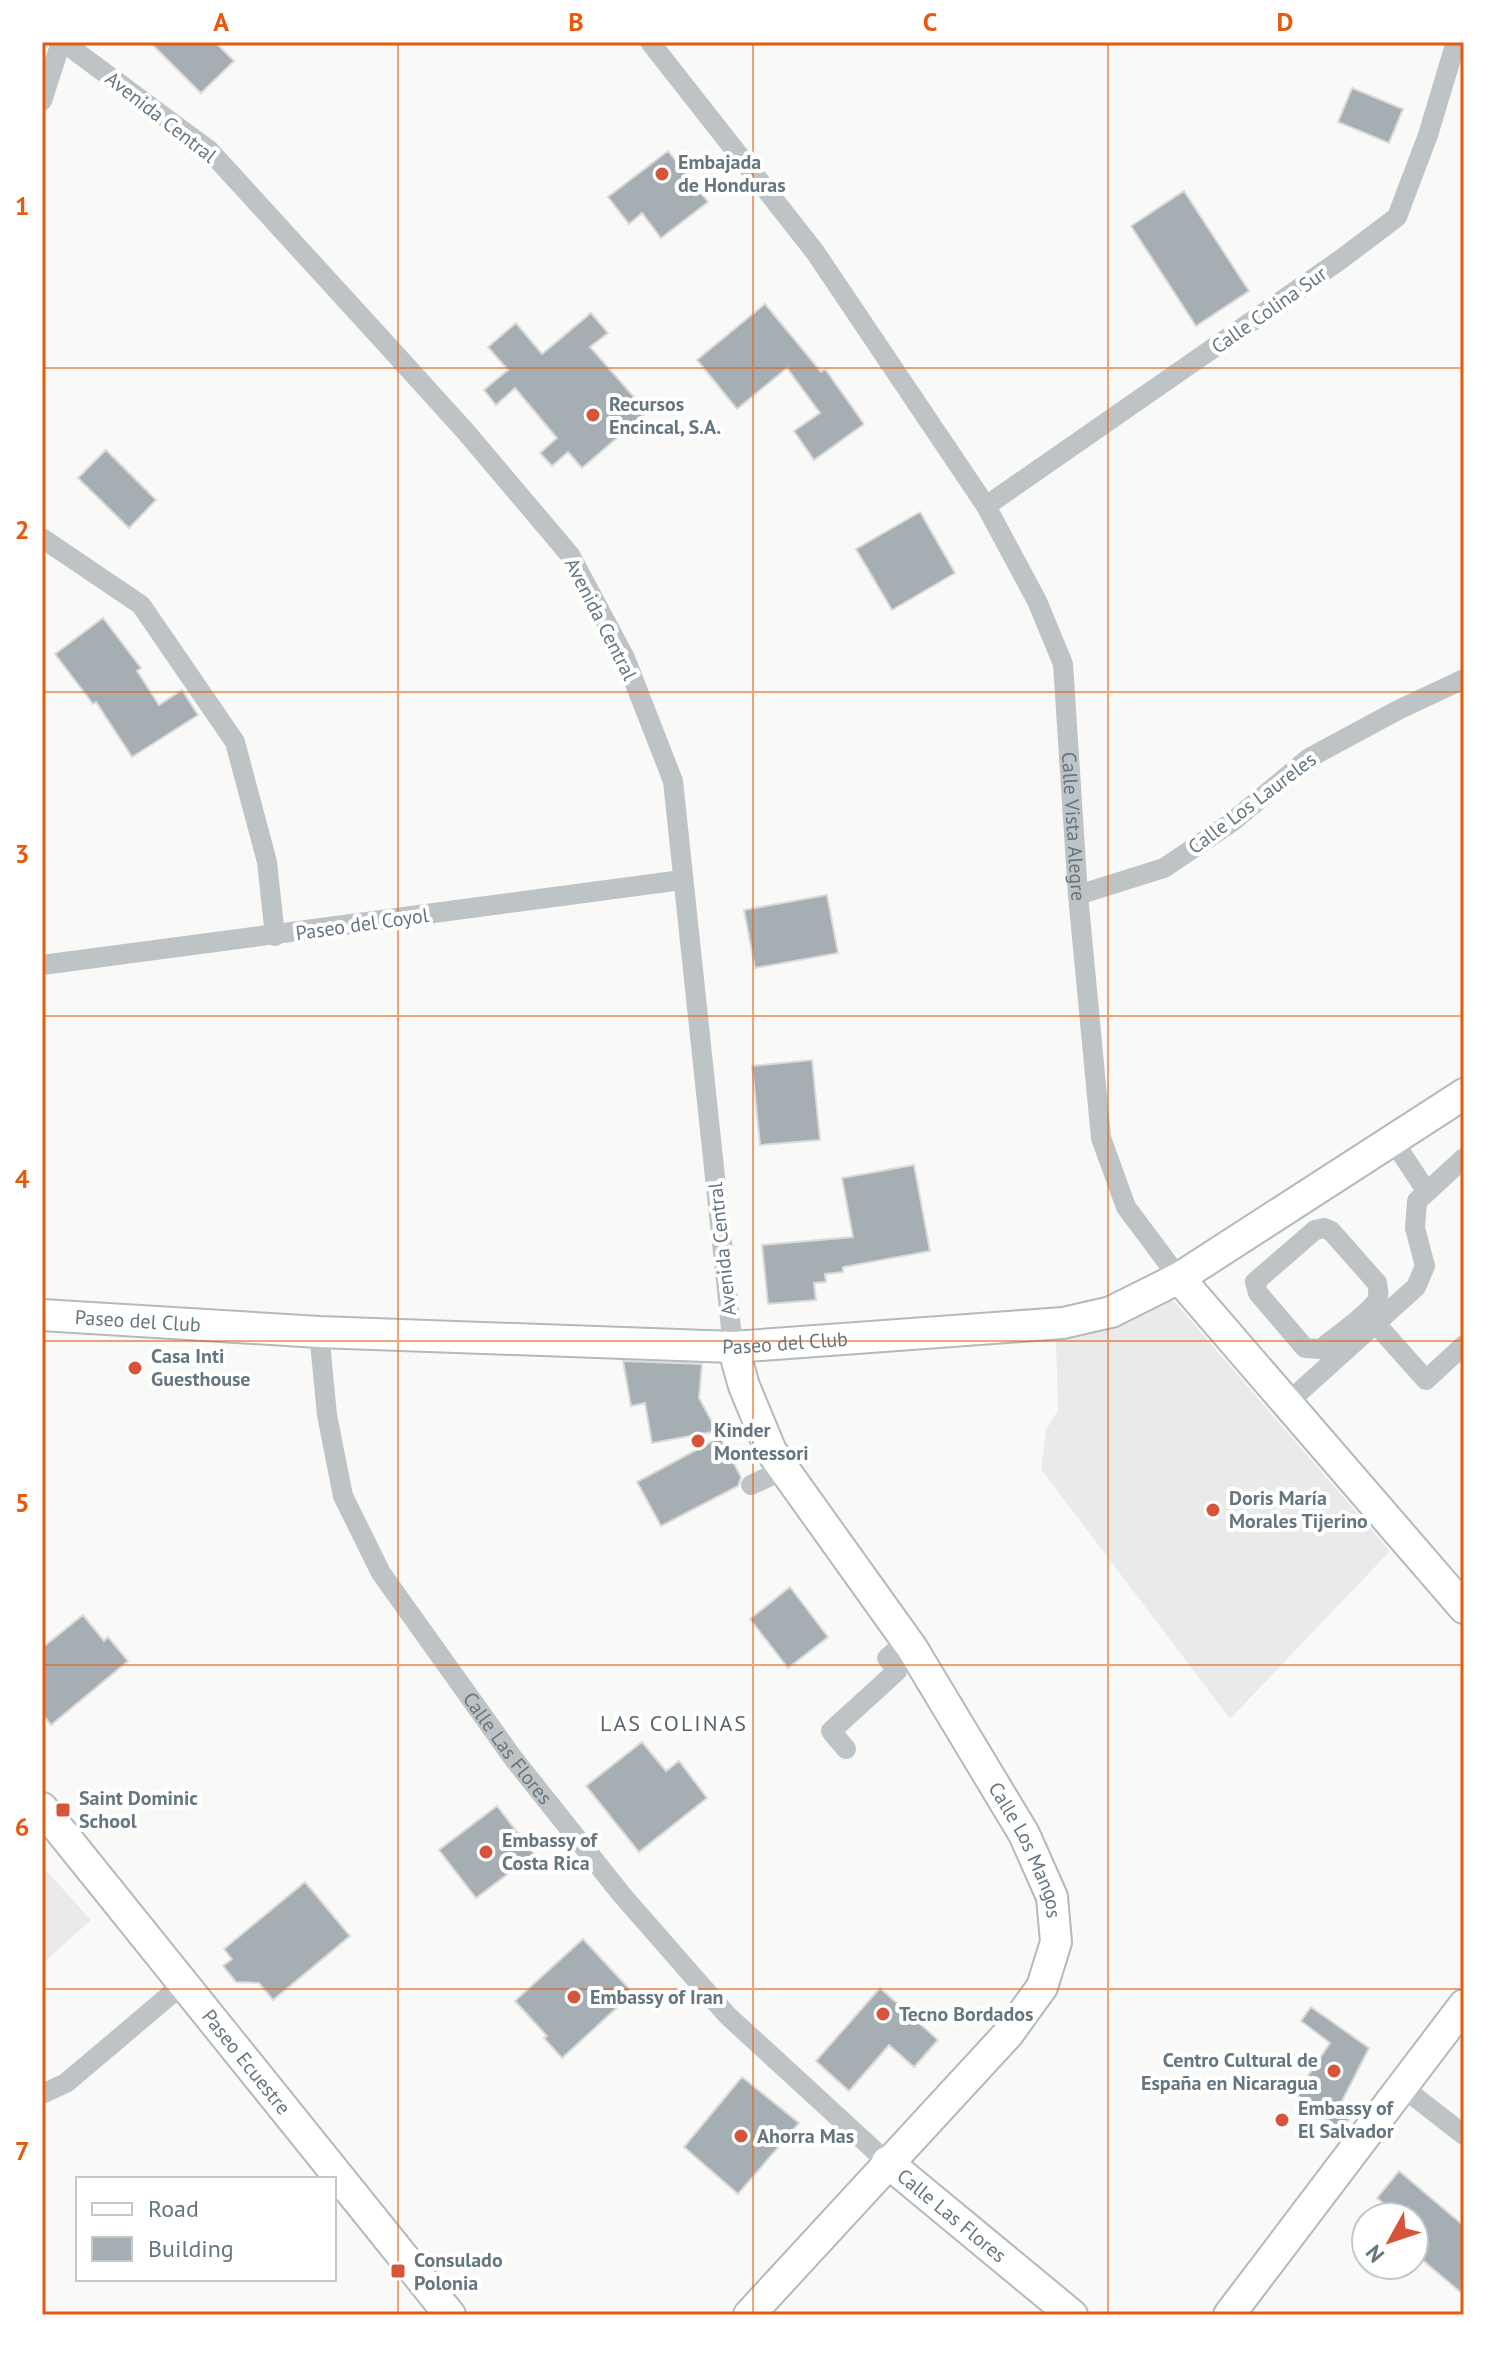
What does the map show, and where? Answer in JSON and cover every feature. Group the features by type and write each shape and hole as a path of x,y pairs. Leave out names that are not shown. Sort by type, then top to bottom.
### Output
{"street":[{"path":"42,101 62,42"},
{"name":"Avenida Central","path":"62,42 209,150 466,432 570,555 625,658 673,781 733,1347"},
{"name":"Calle Vista Alegre","path":"650,42 815,252 986,506 1037,601 1063,664 1078,895 1101,1138 1126,1207 1179,1278 1464,1608"},
{"name":"Calle Colina Sur","path":"986,506 1397,217 1428,135 1456,42"},
{"path":"42,538 141,605 235,742 267,862 275,936"},
{"name":"Calle Los Laureles","path":"1078,895 1164,868 1232,822 1309,758 1464,679"},
{"name":"Paseo del Coyol","path":"42,965 682,880"},
{"name":"Paseo del Club","path":"42,1315 319,1332 733,1347 1063,1323 1111,1312 1179,1278 1464,1094"},
{"path":"1392,1139 1427,1192"},
{"path":"1286,1404 1370,1318 1379,1293 1377,1283 1331,1231 1324,1228 1315,1230 1255,1282 1258,1293 1305,1348 1321,1349 1370,1318 1416,1287 1425,1266 1415,1228 1417,1201 1464,1158"},
{"path":"1370,1318 1426,1380 1464,1345"},
{"name":"Calle Las Flores","path":"319,1332 327,1415 343,1496 381,1573 513,1758 622,1895 727,2015 887,2162 1072,2315"},
{"name":"Calle Los Mangos","path":"733,1347 760,1426 783,1470 907,1641 1024,1834 1052,1897 1056,1942 1042,1987 1008,2034 749,2315"},
{"path":"751,1485 783,1470"},
{"path":"846,1749 831,1731 897,1671 887,1658 907,1641"},
{"name":"Paseo Ecuestre","path":"42,1808 450,2315"},
{"path":"42,2094 66,2083 183,1984"},
{"path":"1229,2315 1464,2005"},
{"path":"1401,2086 1464,2135"}],"shaded area":[{"name":"Doris María Morales Tijerino","path":"1172,1299 1390,1551 1230,1719 1041,1469 1046,1430 1058,1410 1056,1341"},
{"path":"42,1866 91,1920 42,1964"}],"building":[{"path":"150,42 215,42 234,61 201,93"},
{"path":"1352,88 1403,109 1389,143 1338,122"},
{"name":"Embajada de Honduras","path":"668,151 708,202 661,238 642,213 629,224 608,197"},
{"path":"1184,191 1249,291 1196,326 1131,226"},
{"path":"765,304 821,372 825,369 864,424 814,460 794,431 820,413 787,368 737,409 697,360"},
{"path":"591,313 608,333 590,347 647,412 582,468 568,452 552,466 540,453 557,438 515,388 496,405 484,390 508,370 488,347 516,323 542,354"},
{"path":"106,450 156,500 129,528 78,478"},
{"path":"920,512 955,573 892,610 856,549"},
{"path":"103,618 141,668 137,671 159,705 182,690 198,715 132,757 96,702 93,704 55,654"},
{"path":"827,895 838,953 755,968 744,910"},
{"path":"812,1060 820,1140 760,1145 752,1066"},
{"path":"914,1165 930,1251 843,1267 843,1272 825,1274 826,1282 814,1283 816,1300 768,1304 762,1245 853,1237 842,1178"},
{"path":"623,1361 702,1364 699,1398 717,1431 652,1443 645,1403 631,1406"},
{"path":"720,1437 741,1477 738,1486 661,1526 637,1482"},
{"path":"790,1587 828,1637 788,1668 750,1619"},
{"path":"83,1615 104,1641 108,1637 128,1661 51,1725 42,1714 42,1648"},
{"path":"642,1742 666,1771 679,1761 707,1798 639,1852 586,1786"},
{"name":"Embassy of Costa Rica","path":"497,1806 534,1854 476,1898 439,1850"},
{"path":"305,1882 350,1936 273,2000 259,1983 236,1982 223,1966 232,1959 224,1949"},
{"name":"Embassy of Iran","path":"583,1939 633,1993 562,2058 544,2038 547,2036 515,2001"},
{"name":"Tecno Bordados","path":"880,1988 938,2040 914,2067 889,2045 849,2091 816,2061"},
{"name":"Centro Cultural de España en Nicaragua","path":"1311,2007 1369,2048 1340,2105 1352,2114 1342,2131 1296,2094 1330,2043 1301,2021"},
{"path":"742,2077 799,2123 738,2194 684,2147"},
{"path":"1399,2171 1464,2226 1464,2295 1430,2266 1430,2201 1381,2201 1377,2198"}],"place":[{"name":"Embajada de Honduras","path":"662,174"},
{"name":"Recursos Encincal, S.A.","path":"593,415"},
{"name":"Casa Inti Guesthouse","path":"135,1368"},
{"name":"Kinder Montessori","path":"698,1441"},
{"name":"Doris María Morales Tijerino","path":"1213,1510"},
{"name":"Saint Dominic School","path":"63,1810"},
{"name":"Embassy of Costa Rica","path":"486,1852"},
{"name":"Embassy of Iran","path":"574,1997"},
{"name":"Tecno Bordados","path":"883,2014"},
{"name":"Centro Cultural de España en Nicaragua","path":"1334,2071"},
{"name":"Embassy of El Salvador","path":"1282,2120"},
{"name":"Ahorra Mas","path":"741,2136"},
{"name":"Consulado Polonia","path":"398,2271"}],"district":[{"name":"LAS COLINAS","path":"674,1723"}]}
